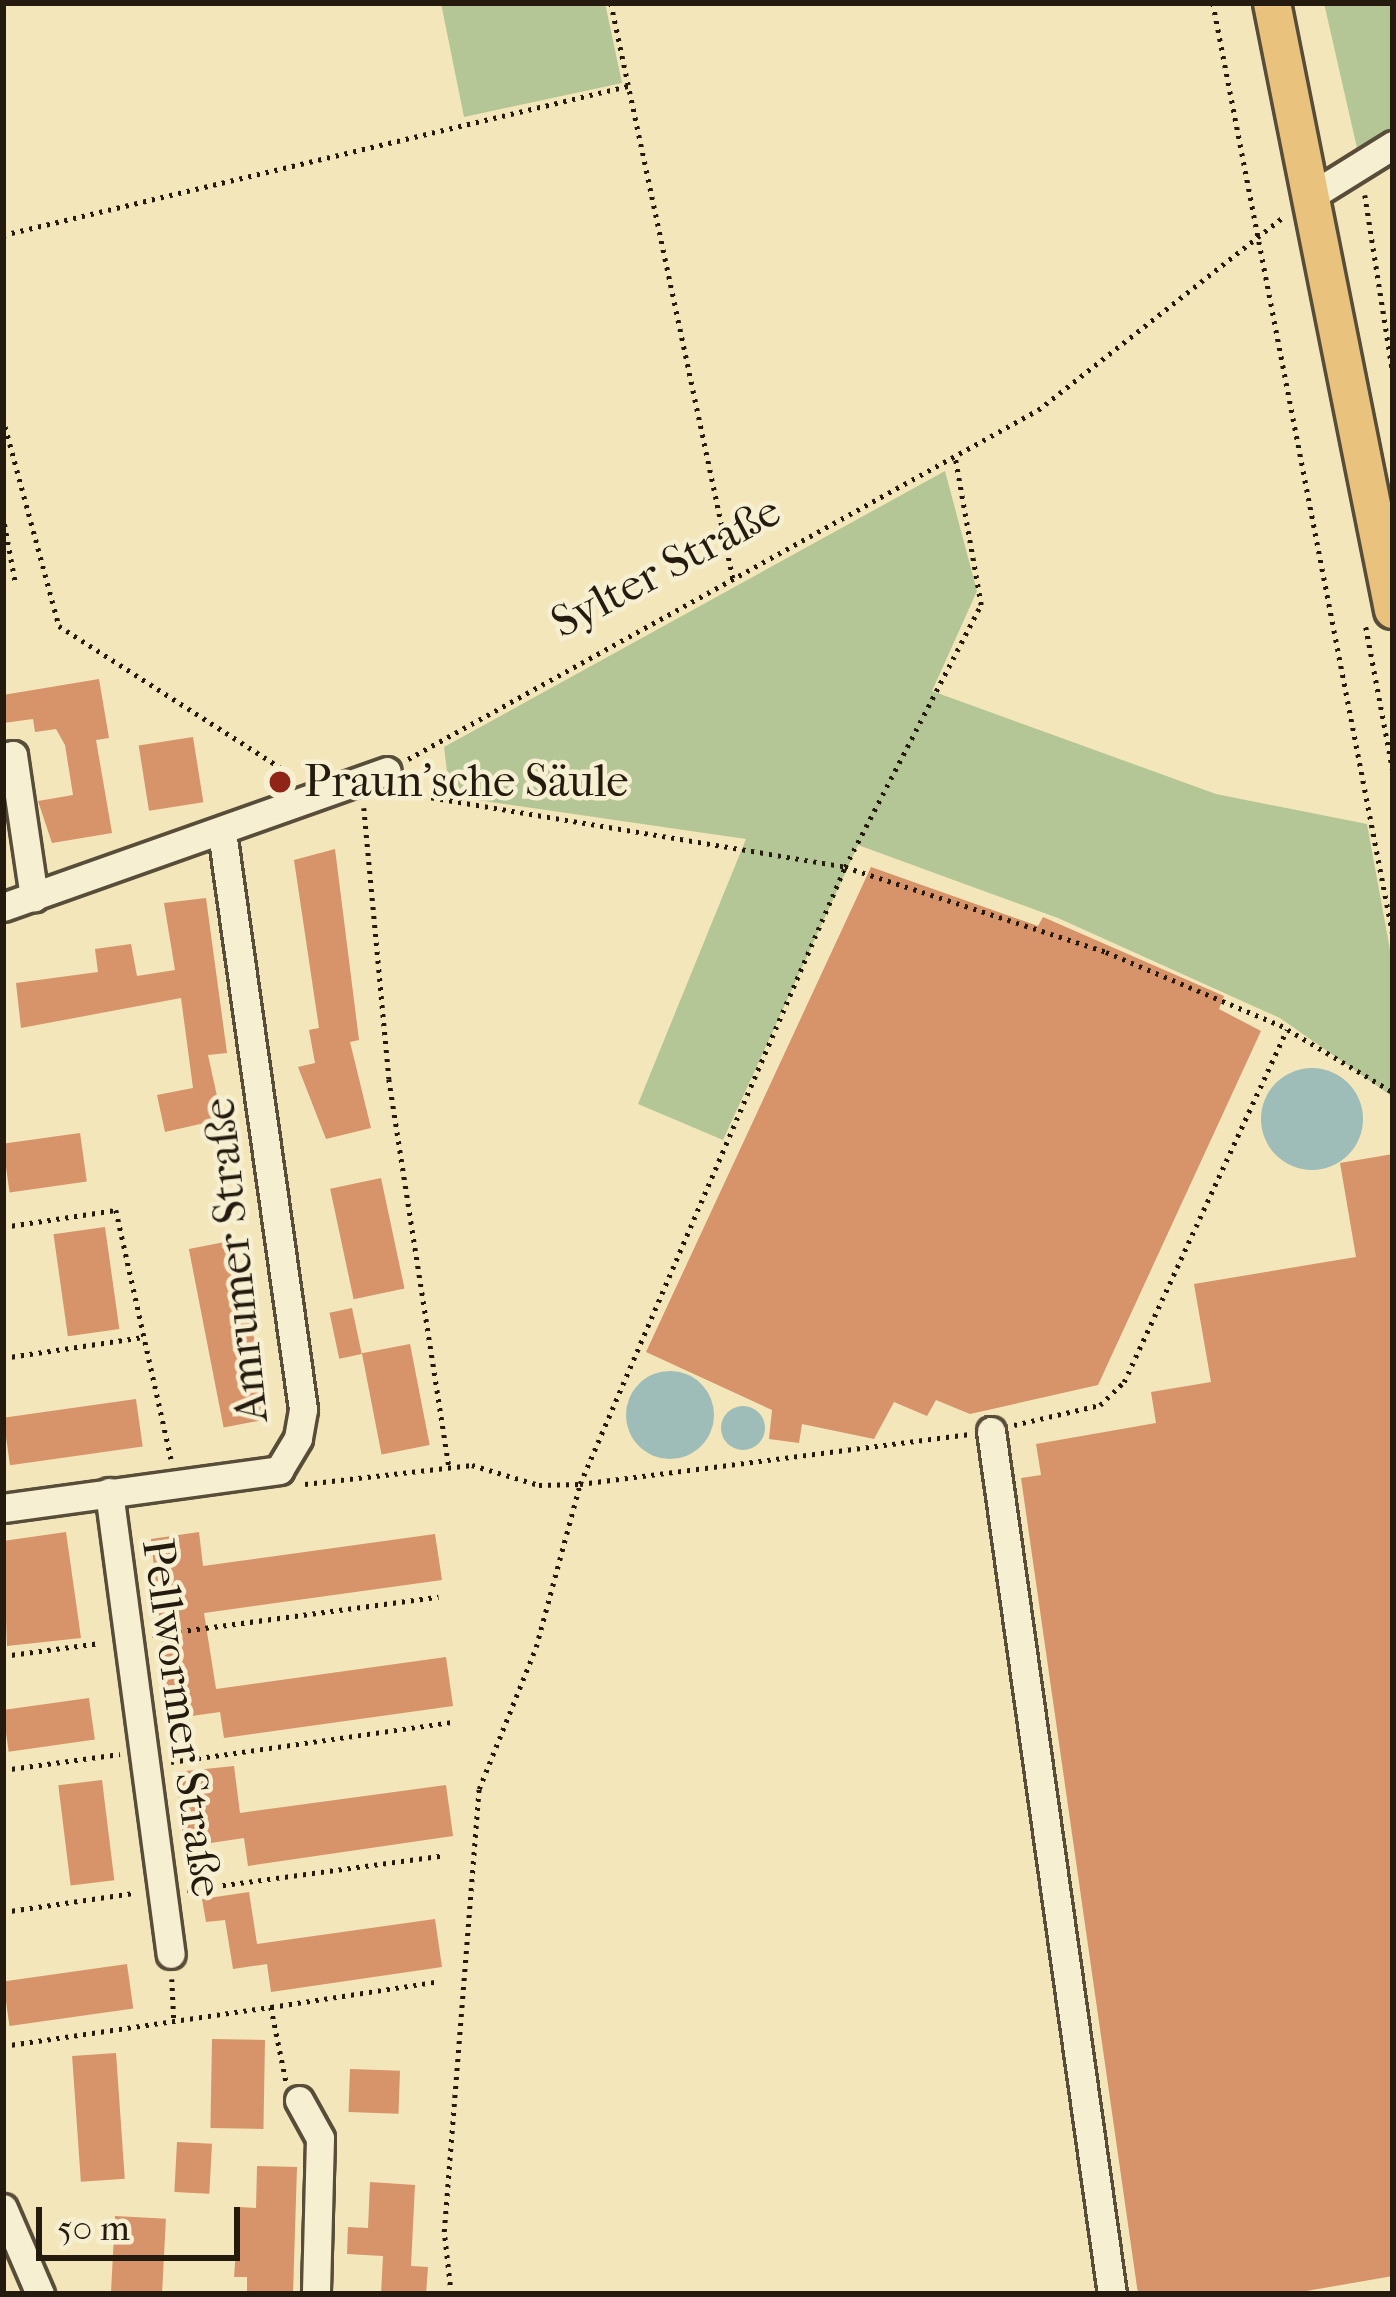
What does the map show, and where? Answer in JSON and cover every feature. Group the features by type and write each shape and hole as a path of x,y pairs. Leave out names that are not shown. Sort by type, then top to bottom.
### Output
{"main road":[{"path":"1272,3 1393,610"}],"street":[{"path":"1311,196 1393,145"},
{"path":"3,757 13,755 34,897"},
{"path":"3,907 387,771"},
{"name":"Amrumer Straße","path":"3,1508 279,1470 303,1409 222,832"},
{"path":"991,1431 1112,2294"},
{"name":"Pellwormer Straße","path":"109,1492 171,1954"},
{"path":"299,2100 320,2138 316,2294"},
{"path":"3,2208 40,2294"}],"path":[{"path":"611,3 734,580"},
{"path":"1213,3 1393,935"},
{"path":"3,235 628,86"},
{"path":"1363,160 1393,373"},
{"name":"Sylter Straße","path":"387,771 955,458 1095,374 1311,196"},
{"path":"3,418 58,626 365,809 389,1079 449,1468"},
{"path":"451,2294 444,2233 479,1789 536,1647 580,1484 845,867 981,604 955,458"},
{"path":"3,470 14,466"},
{"path":"3,514 16,585"},
{"path":"387,771 410,800 845,867 1106,952 1288,1029 1393,1092"},
{"path":"279,1470 310,1487 449,1468 580,1484 991,1431 1100,1405 1124,1382 1288,1029"},
{"path":"3,1227 116,1210 176,1482"},
{"path":"3,1358 143,1337"},
{"path":"3,1656 438,1597"},
{"path":"44,1637 45,1651"},
{"path":"3,1770 451,1722"},
{"path":"3,1912 445,1855"},
{"path":"171,1954 174,2022"},
{"path":"3,2046 435,1982"},
{"path":"271,2007 283,2076 299,2100"}],"green space":[{"path":"441,3 605,3 622,83 464,117"},
{"path":"1324,3 1393,3 1393,131 1357,148"},
{"path":"945,471 977,591 932,691 1216,794 1367,824 1393,966 1393,1097 1280,1018 1058,918 858,845 723,1140 638,1104 746,839 450,796 444,747"}],"water":[{"path":"1312,1068 1332,1072 1348,1083 1359,1099 1363,1119 1359,1139 1348,1155 1332,1166 1312,1170 1292,1166 1276,1155 1265,1139 1261,1119 1265,1099 1276,1083 1292,1072"},
{"path":"670,1371 687,1374 701,1384 711,1398 711,1432 701,1446 687,1456 670,1459 653,1456 639,1446 629,1432 626,1415 629,1398 639,1384 653,1374"},
{"path":"743,1406 759,1412 765,1428 759,1444 743,1450 727,1444 721,1428 727,1412"}],"building":[{"path":"99,679 109,738 96,740 112,833 52,843 38,801 73,795 65,745 56,729 35,732 33,719 3,723 3,695"},
{"path":"193,737 203,802 149,811 139,746"},
{"path":"335,849 359,1040 350,1042 371,1128 326,1139 298,1067 315,1063 309,1030 319,1028 294,860"},
{"path":"871,867 1038,926 1043,917 1224,996 1219,1009 1261,1031 1098,1385 970,1414 936,1400 927,1416 894,1402 874,1439 802,1424 799,1443 769,1439 772,1410 646,1352"},
{"path":"206,898 227,1053 208,1055 222,1119 165,1132 157,1095 193,1088 181,998 21,1028 16,983 98,972 95,949 131,944 137,976 175,970 164,903"},
{"path":"80,1133 87,1182 10,1192 3,1144"},
{"path":"1393,1154 1393,2276 1289,2294 1138,2294 1021,1478 1041,1475 1036,1444 1156,1423 1151,1392 1211,1382 1194,1284 1356,1257 1340,1163"},
{"path":"381,1178 404,1289 354,1299 330,1189"},
{"path":"105,1227 119,1329 68,1336 54,1234"},
{"path":"235,1240 270,1419 224,1428 189,1249"},
{"path":"352,1308 362,1354 339,1359 330,1313"},
{"path":"410,1344 430,1445 382,1454 362,1353"},
{"path":"136,1399 143,1447 10,1465 3,1418"},
{"path":"66,1532 81,1638 7,1646 3,1541"},
{"path":"199,1532 203,1566 435,1534 442,1580 204,1613 216,1689 446,1657 453,1706 224,1738 220,1712 170,1719 151,1539"},
{"path":"89,1698 95,1740 9,1752 3,1710"},
{"path":"234,1766 240,1813 446,1785 453,1836 248,1866 244,1838 184,1847 176,1772"},
{"path":"102,1780 114,1880 71,1886 58,1785"},
{"path":"249,1892 257,1944 435,1919 442,1967 271,1992 267,1964 233,1969 225,1920 206,1922 202,1899"},
{"path":"127,1964 133,2009 9,2026 3,1981"},
{"path":"212,2039 265,2040 263,2129 210,2128"},
{"path":"116,2053 125,2179 81,2182 72,2056"},
{"path":"350,2069 400,2071 398,2114 348,2112"},
{"path":"177,2142 212,2144 209,2194 174,2192"},
{"path":"257,2166 297,2167 293,2294 247,2294 247,2277 234,2277 239,2207 256,2208"},
{"path":"370,2182 415,2185 411,2266 428,2267 426,2294 381,2294 383,2256 347,2254 348,2227 368,2228"},
{"path":"115,2216 166,2219 162,2294 111,2294"}],"place":[{"name":"Praun’sche Säule","path":"280,782"}]}
